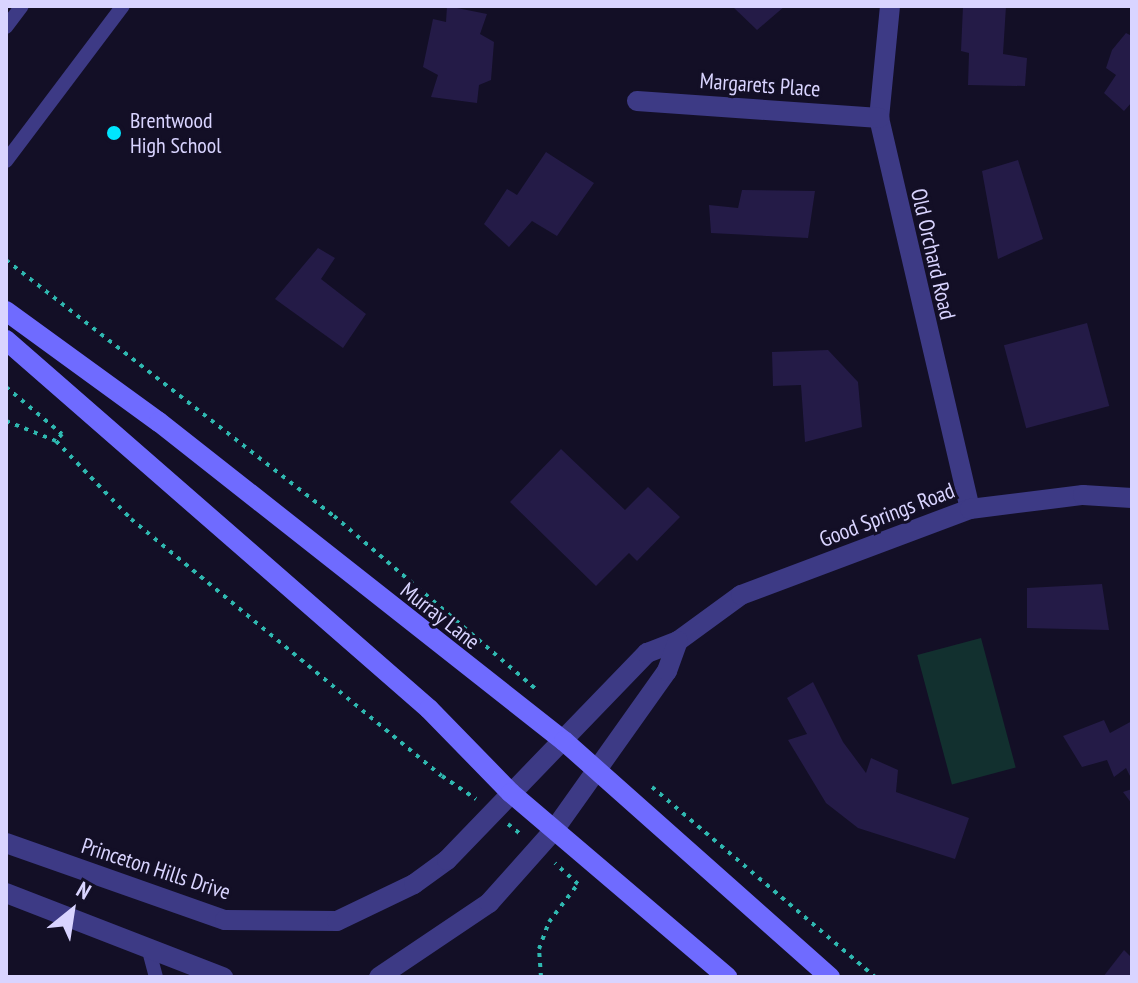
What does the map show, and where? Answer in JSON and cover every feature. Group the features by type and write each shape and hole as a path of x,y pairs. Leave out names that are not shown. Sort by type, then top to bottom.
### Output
{"main road":[{"name":"Murray Lane","path":"6,311 197,451 564,741 830,977"},
{"path":"6,340 429,709 511,793 727,977"}],"street":[{"name":"Old Orchard Road","path":"890,6 879,118 970,509"},
{"name":"Margarets Place","path":"637,101 879,118"},
{"name":"Good Springs Road","path":"564,741 647,653 678,641 741,595 970,509 1083,495 1132,498"},
{"path":"379,977 489,903 538,848 667,671 678,641"},
{"name":"Princeton Hills Drive","path":"6,843 225,920 337,921 436,868 564,741"},
{"path":"6,893 149,951 223,977"}],"lane":[{"path":"6,27 22,6"},
{"path":"6,161 123,6"},
{"path":"149,951 156,977"}],"path":[{"path":"6,260 334,516 544,695"},
{"path":"6,387 62,434 56,441"},
{"path":"6,421 56,441 131,519 442,776 538,848 578,884 549,922 539,949 541,977"},
{"path":"641,777 875,977"}],"green space":[{"path":"981,638 1016,767 952,785 917,655"}],"building":[{"path":"447,6 487,14 480,34 494,42 491,80 479,85 477,103 431,97 438,75 423,67 433,19 446,22"},
{"path":"732,6 785,6 757,30"},
{"path":"963,6 1006,6 1003,54 1027,58 1025,86 968,85 969,53 961,51"},
{"path":"1126,33 1132,36 1132,102 1124,111 1104,93 1116,75 1106,68 1112,50"},
{"path":"546,152 594,183 557,236 532,221 509,247 484,224 507,189 517,195"},
{"path":"1018,160 1043,239 998,259 982,171"},
{"path":"742,190 815,191 808,238 711,233 709,205 738,208"},
{"path":"318,248 335,258 321,279 366,314 343,348 275,299"},
{"path":"1087,323 1109,406 1026,428 1004,345"},
{"path":"828,350 858,382 862,427 805,442 801,385 773,386 772,352"},
{"path":"561,449 625,510 648,487 680,517 637,561 629,553 596,586 510,502"},
{"path":"1102,584 1109,630 1027,628 1027,588"},
{"path":"813,682 843,742 866,773 871,758 898,770 896,792 969,818 955,859 858,828 826,803 788,740 807,734 787,698"},
{"path":"1104,720 1110,733 1132,721 1132,780 1126,768 1114,777 1107,760 1082,767 1063,736"},
{"path":"1132,789 1132,804 1123,792"},
{"path":"1124,950 1132,958 1132,977 1103,977"}],"place":[{"name":"Brentwood High School","path":"114,133"}]}
